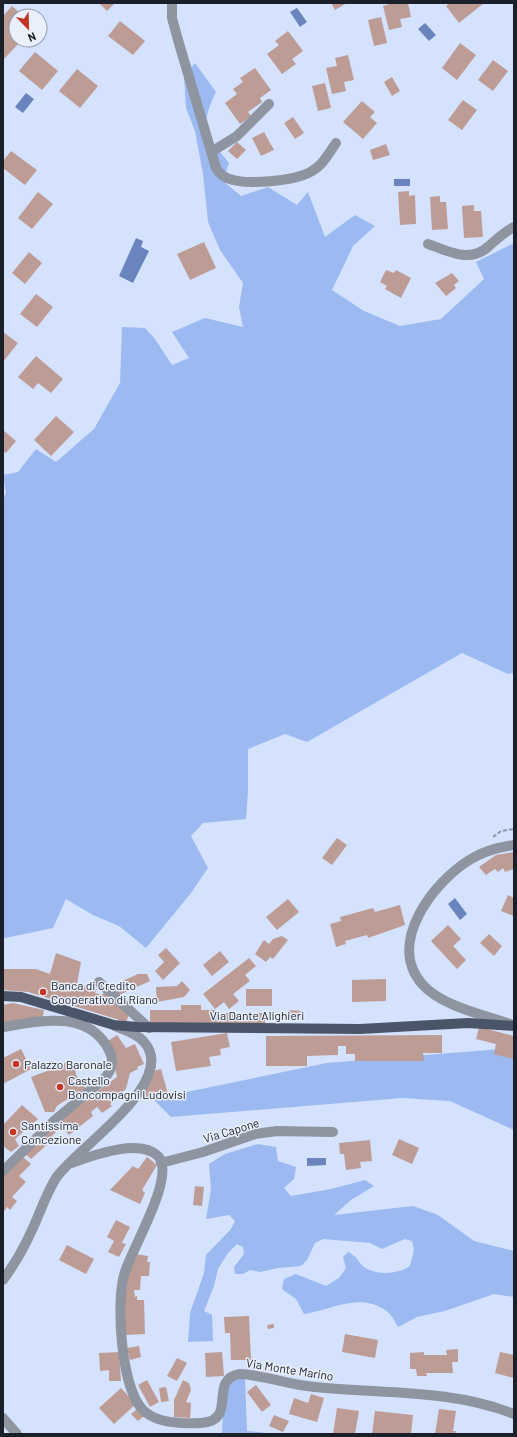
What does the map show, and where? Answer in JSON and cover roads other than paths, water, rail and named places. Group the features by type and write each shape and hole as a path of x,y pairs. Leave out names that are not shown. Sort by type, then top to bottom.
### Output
{"main road":[{"name":"Via Dante Alighieri","path":"3,996 21,997 73,1018 114,1025 149,1028 360,1029 468,1023 514,1026"}],"street":[{"path":"172,3 172,18 184,61 216,168 222,176 234,180 266,180 293,178 308,174 322,164 336,143"},
{"path":"212,152 237,136 270,104"},
{"path":"428,244 464,256 473,256 485,250 503,233 514,227"},
{"path":"514,845 479,854 469,860 438,885 428,899 416,921 410,955 414,972 421,983 430,992 458,1006 514,1026"},
{"path":"99,982 149,1028"},
{"path":"3,1027 73,1018 88,1027 104,1043 112,1056 111,1068 104,1078 54,1120 3,1171"},
{"path":"3,1280 25,1244 53,1183 68,1164 136,1097 148,1074 151,1056 147,1045 139,1038 114,1025"},
{"name":"Via Capone","path":"161,1162 203,1152 255,1134 277,1132 333,1132"},
{"path":"68,1164 115,1151 137,1148 148,1150 161,1162"},
{"name":"Via Monte Marino","path":"161,1162 162,1174 159,1192 128,1262 121,1289 121,1331 127,1374 134,1396 144,1411 159,1418 171,1421 201,1423 210,1421 222,1410 223,1386 225,1381 234,1375 240,1374 316,1387 446,1396 480,1403 514,1414"},
{"path":"3,1418 17,1434"}],"place":[{"name":"Banca di Credito Cooperativo di Riano","path":"43,992"},
{"name":"Palazzo Baronale","path":"16,1064"},
{"name":"Castello Boncompagni Ludovisi","path":"60,1087"},
{"name":"Santissima Concezione","path":"13,1132"}]}
